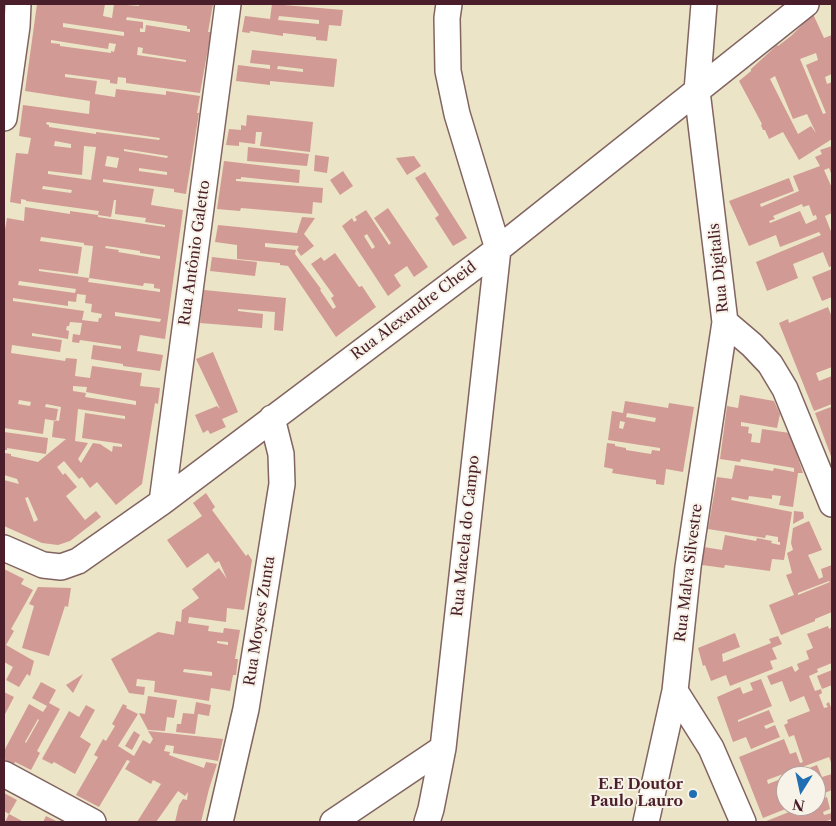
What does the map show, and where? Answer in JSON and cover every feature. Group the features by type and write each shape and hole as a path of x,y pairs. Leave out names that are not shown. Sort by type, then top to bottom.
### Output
{"street":[{"path":"4,118 17,26 18,4"},
{"name":"Rua Antônio Galetto","path":"162,502 228,4"},
{"path":"449,4 448,71 457,114 498,249"},
{"name":"Rua Digitalis","path":"704,4 697,91 725,322 752,344 770,364 784,389 832,504"},
{"name":"Rua Alexandre Cheid","path":"4,548 42,565 60,567 78,561 162,502 498,249 806,4"},
{"name":"Rua Macela do Campo","path":"427,822 443,748 498,249"},
{"name":"Rua Malva Silvestre","path":"646,822 676,691 688,567 725,322"},
{"name":"Rua Moyses Zunta","path":"220,822 246,709 282,484 281,454 272,418"},
{"path":"676,691 711,748 743,822"},
{"path":"333,822 443,748"},
{"path":"4,774 93,822"}],"building":[{"path":"37,4 105,4 103,16 112,18 114,4 139,6 139,4 213,4 208,32 211,32 200,93 126,83 126,78 118,77 117,84 110,83 110,80 65,74 65,77 97,81 95,94 115,97 116,89 166,95 166,91 200,96 186,194 174,192 174,189 103,179 103,182 154,189 151,205 183,210 165,339 140,335 137,351 163,355 160,371 91,359 93,345 121,349 121,346 80,340 79,343 72,342 73,334 80,335 82,323 70,322 66,330 69,331 68,339 32,333 32,336 62,340 60,352 12,345 11,353 65,361 66,358 77,359 75,376 90,378 92,366 142,373 140,386 160,388 158,404 155,403 142,484 116,505 97,482 90,488 82,477 79,479 64,461 57,467 77,487 66,496 85,520 96,511 101,517 70,541 58,545 42,543 4,526 4,480 19,484 17,479 4,475 4,453 38,462 66,439 52,437 54,421 45,419 43,434 4,428 4,236 7,218 24,221 25,207 70,214 70,211 98,215 99,211 21,199 21,204 10,202 16,153 28,154 31,138 19,136 23,105 89,114 90,101 25,91","holes":["127,17 187,26 190,32 146,25 145,32 140,32 140,28 143,29 143,22 126,20","63,23 124,32 124,36 63,27","51,40 108,49 109,43 116,44 114,52 111,51 111,53 60,46 60,44 51,43","138,47 143,48 142,53 186,60 186,62 137,55","47,122 160,138 159,140 96,132 96,134 49,127 46,124","55,141 71,144 71,148 54,146","84,146 96,147 91,180 48,174 48,171 82,175","124,149 168,156 167,158 124,151","107,156 119,158 117,168 105,166","139,168 167,172 167,175 139,171","43,186 72,190 71,193 42,189","114,200 116,200 115,214 146,218 145,222 165,225 165,227 98,217 98,215 111,217","41,237 93,246 89,278 39,271 39,269 78,274 82,247 40,241","106,246 140,251 140,253 160,256 160,259 118,252 119,250 105,248","89,278 143,286 144,283 154,284 154,288 160,289 160,292 88,282","19,281 76,289 75,293 18,285","77,294 86,295 85,303 92,304 91,312 102,314 101,318 99,318 98,322 82,320 84,311 13,301 13,298 68,306 68,301 76,302","115,312 161,319 160,322 115,316","73,386 87,387 86,392 136,401 136,405 85,397 86,393 73,391","19,400 31,402 30,406 18,404","46,404 61,407 59,421 56,420 58,409 45,407","78,409 125,416 125,419 85,413 82,438 122,444 122,447 113,446 112,452 100,444 93,443 81,463 78,459 88,443 75,441","28,497 38,520 34,522 25,498"]},
{"path":"272,4 343,10 341,26 329,25 327,41 316,40 316,37 283,33 283,36 250,31 250,33 242,32 245,16 270,19","holes":["279,16 319,20 319,24 278,20"]},
{"path":"813,14 824,38 832,35 832,74 825,77 827,84 832,82 832,139 799,160 783,132 769,139 739,81 777,45 791,36","holes":["816,53 818,60 806,65 826,113 823,114 800,59","775,76 793,119 807,114 816,133 811,126 798,134 770,79"]},
{"path":"252,50 337,59 334,87 270,81 270,85 236,81 238,65 270,69 270,65 250,63","holes":["278,66 303,69 303,72 277,69"]},
{"path":"247,115 313,122 310,152 260,146 262,132 256,132 255,144 239,142 239,146 226,145 229,129 241,130 241,125 246,126"},
{"path":"832,146 832,176 829,168 824,170 832,188 832,213 825,216 832,234 832,266 829,267 823,252 793,264 798,278 767,291 756,262 821,235 819,232 780,247 776,235 749,246 729,201 789,178 794,191 760,204 761,207 799,191 793,176 820,166 815,157 822,154 820,150","holes":["802,204 803,207 809,205 813,216 816,215 817,219 806,224 800,211 770,223 769,221 775,219 773,216"]},
{"path":"248,147 309,154 307,166 247,161"},
{"path":"315,155 329,157 327,173 314,171"},
{"path":"414,156 421,166 407,175 396,158"},
{"path":"224,161 300,170 299,183 241,177 241,179 236,179 236,181 323,188 322,203 313,202 312,214 241,208 240,211 217,209"},
{"path":"343,171 353,186 340,195 330,180"},
{"path":"425,172 467,238 453,246 435,218 439,215 415,178"},
{"path":"388,208 428,267 414,277 407,266 394,275 401,286 388,296 342,226 352,218 354,222 357,220 355,217 366,210 389,245 391,243 374,218","holes":["367,234 375,247 372,249 364,236"]},
{"path":"302,217 315,218 304,234 314,246 301,256 297,250 299,246 265,243 265,247 296,250 295,254 333,309 336,307 331,298 334,296 311,264 321,257 324,261 335,253 359,287 362,286 376,307 336,337 288,266 280,265 280,263 237,259 237,245 215,242 218,225 297,233"},
{"path":"212,257 257,262 255,276 210,271"},
{"path":"832,269 832,297 822,301 812,277"},
{"path":"204,290 286,298 283,331 274,330 275,312 238,309 238,311 263,314 262,328 200,323"},
{"path":"828,307 832,317 832,367 816,373 819,381 832,376 832,404 814,411 779,323 788,319 789,323"},
{"path":"213,352 238,412 222,419 226,427 210,434 208,430 203,433 195,415 217,406 220,409 196,359"},
{"path":"740,395 774,401 780,414 777,428 741,422 741,426 749,427 748,433 752,434 751,442 760,443 762,429 790,433 803,473 798,473 793,507 779,505 781,496 772,495 772,499 749,496 748,500 732,497 731,500 792,512 784,560 772,559 770,571 725,565 724,568 702,565 704,547 722,550 725,535 756,541 757,538 780,545 778,537 766,535 765,538 708,529 717,477 732,479 735,465 773,471 774,468 794,472 794,468 741,459 740,462 720,459 727,406 738,408"},
{"path":"625,401 668,408 669,403 694,407 683,472 666,469 664,485 656,484 656,480 612,473 613,469 604,467 607,443 626,448 626,450 651,454 652,450 660,451 660,448 608,440 612,411 623,413","holes":["627,413 656,418 655,422 626,417","620,421 625,422 623,429 619,428"]},
{"path":"831,407 832,409 832,459 815,413"},
{"path":"4,432 48,438 46,454 7,448 7,450 4,450"},
{"path":"206,493 215,507 212,510 246,556 248,554 252,560 244,610 227,608 226,622 189,617 188,623 209,626 208,631 223,633 224,628 240,630 235,659 238,659 236,675 233,675 230,691 211,688 209,701 154,692 155,681 137,679 136,686 145,687 144,695 129,693 111,659 158,632 174,635 176,621 181,622 182,610 199,598 192,589 219,568 227,579 219,561 215,563 208,553 187,568 167,540 202,516 193,503","holes":["217,641 228,642 228,645 217,643","184,669 212,672 212,676 183,672"]},
{"path":"794,511 803,512 804,518 793,524"},
{"path":"809,521 822,550 808,555 819,579 823,577 821,569 832,565 832,612 781,635 769,605 794,595 786,575 792,573 787,553 793,550 791,543 793,528","holes":["830,582 798,595 798,593"]},
{"path":"4,569 24,579 21,584 33,590 11,629 14,631 6,645 34,661 30,676 27,674 19,687 6,680 13,667 4,662"},
{"path":"38,587 71,588 68,607 65,606 49,656 22,648 34,606 29,604"},
{"path":"828,626 829,629 832,627 832,663 817,669 818,672 809,676 815,691 821,689 822,693 819,695 824,708 828,707 826,704 829,702 832,710 832,765 829,757 805,766 776,766 776,777 767,780 768,784 776,781 776,813 763,818 739,757 784,739 790,754 796,752 800,763 803,762 794,735 789,737 784,725 788,723 787,720 810,711 804,696 790,702 782,681 771,685 767,676 792,666 795,672 799,669 797,664 809,659 806,651 813,648 807,634"},
{"path":"735,633 740,647 722,654 723,662 771,643 769,639 778,636 782,644 772,648 777,659 770,661 773,669 730,686 726,675 711,681 705,665 703,666 698,648"},
{"path":"832,670 832,685 822,689 817,676"},
{"path":"83,674 73,693 66,685"},
{"path":"761,679 772,706 738,720 738,722 769,710 774,722 764,726 766,729 775,725 780,737 751,749 746,737 733,742 717,697 740,687 743,694 753,690 750,683"},
{"path":"41,682 56,690 49,703 60,709 37,751 40,753 31,770 4,759 4,751 29,704 43,712 47,706 32,698","holes":["38,719 39,720 26,743"]},
{"path":"4,692 14,697 4,716"},
{"path":"148,696 177,700 174,718 167,717 165,731 148,730 139,713 145,714"},
{"path":"196,702 211,705 209,716 198,714 195,734 176,732 177,724 181,724 183,713 194,714"},
{"path":"123,704 127,706 126,708 138,714 118,746 134,756 143,740 150,744 153,739 148,731 223,739 218,761 173,753 174,746 166,745 164,751 170,752 169,755 204,768 206,762 217,764 201,822 175,822 179,805 183,799 187,800 188,792 185,796 178,791 156,822 137,822 161,784 153,780 151,784 125,769 130,761 127,760 99,807 76,795 98,757 94,755 103,739 106,741 115,726 112,724"},
{"path":"86,705 95,710 80,737 91,744 75,774 54,762 52,764 42,759 69,711 79,717"},
{"path":"134,731 140,735 132,750 125,746"},
{"path":"832,774 832,790 826,792 826,776"},
{"path":"4,793 17,800 9,814 4,811"},
{"path":"826,797 830,809 826,811"},
{"path":"832,813 832,819 828,822 764,822 779,816 826,816"},
{"path":"9,814 24,822 5,822"},
{"path":"46,816 58,822 43,822"}],"place":[{"name":"E.E Doutor Paulo Lauro","path":"693,794"}]}
